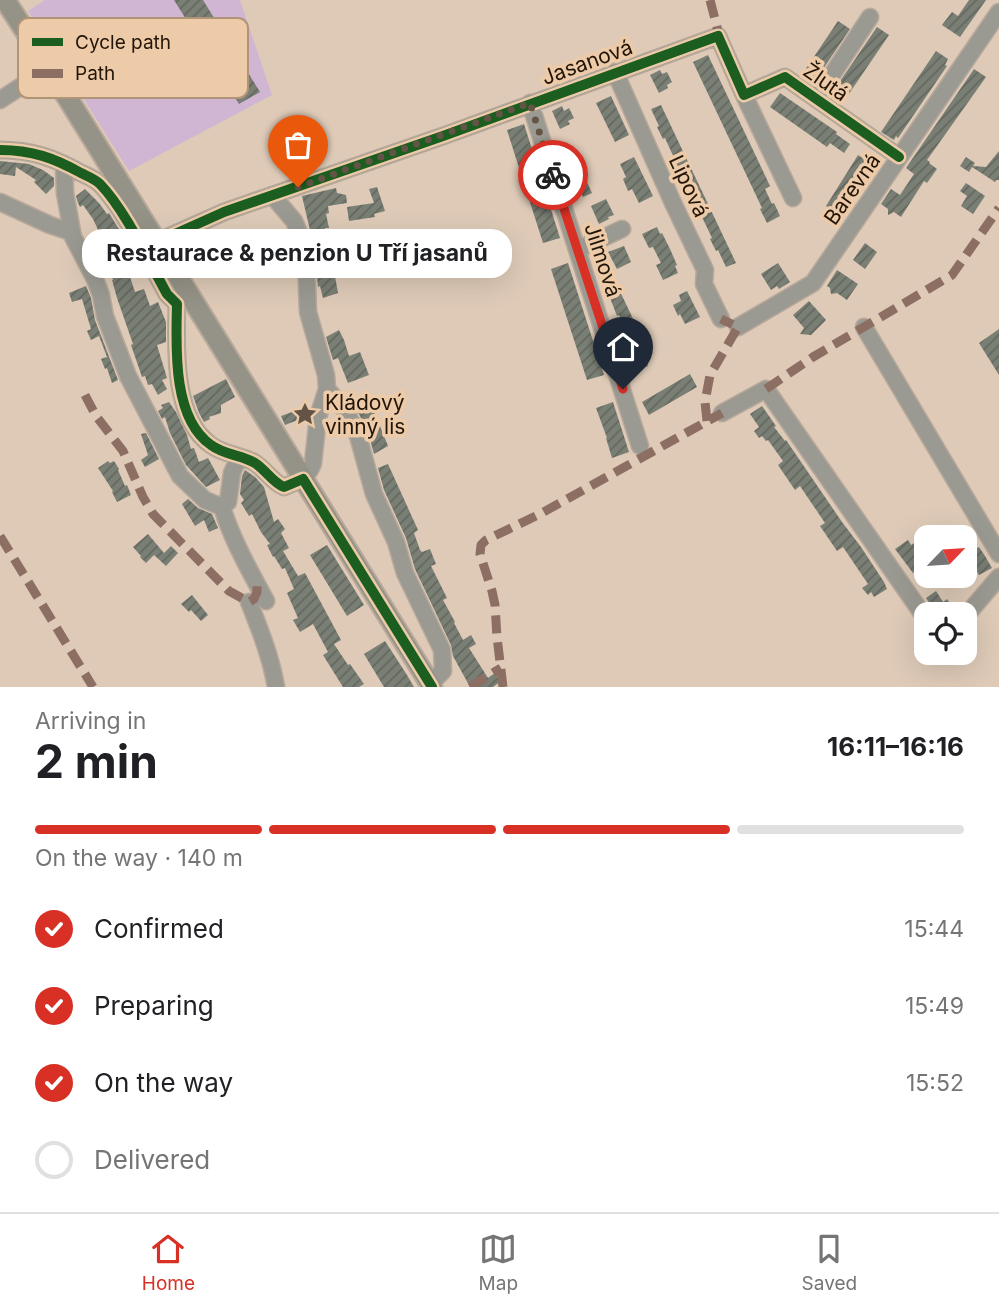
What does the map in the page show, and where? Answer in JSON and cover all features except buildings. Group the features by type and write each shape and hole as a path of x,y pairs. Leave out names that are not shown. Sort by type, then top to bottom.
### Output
{"main road":[{"path":"5,0 18,20"},
{"path":"68,98 157,242 184,302 303,479 431,686"}],"street":[{"name":"Barevná","path":"738,327 813,283 999,12"},
{"path":"816,99 870,18"},
{"name":"Jasanová","path":"157,242 214,216 718,36 744,94"},
{"name":"Lipová","path":"615,72 705,270 704,284 721,319"},
{"name":"Žlutá","path":"744,94 785,77 899,157"},
{"path":"0,100 18,88"},
{"path":"744,94 793,198"},
{"name":"Jilmová","path":"530,103 640,446"},
{"path":"0,149 34,153 64,164 99,183 124,216 167,294 184,302 176,366 184,402 194,428 202,439 214,447 256,463 277,484 284,487 303,479 311,469 318,417 327,389 327,375 308,312 303,242 294,221 272,195"},
{"path":"64,164 71,232 102,295 105,316 128,376 180,476 205,500 222,507"},
{"path":"0,202 71,232"},
{"path":"578,250 622,229"},
{"path":"864,327 999,554"},
{"path":"327,389 346,411 358,436 374,494 396,542 405,573 442,650 443,671 431,686"},
{"path":"722,413 766,389 914,602"},
{"path":"222,507 228,502 232,474 239,457"},
{"path":"222,507 227,523 266,601"},
{"path":"977,603 999,577"},
{"path":"249,602 262,634 276,687"}],"shaded area":[{"path":"45,0 240,0 246,18 32,18 28,11"},
{"path":"248,24 272,95 129,171 83,98 248,98"}],"marked path":[{"path":"710,0 718,36"},
{"path":"766,389 813,357 952,275 999,208"},
{"path":"707,421 705,402 710,375 738,327 721,319"},
{"path":"85,395 96,416 123,451 153,514 229,591 249,602 254,599 257,585"},
{"path":"503,687 495,605 480,554 481,545 722,413"},
{"path":"0,536 93,687"},
{"path":"470,687 501,668"}],"cycle path":[{"path":"157,242 224,212 718,36 744,95 785,77 899,157"},
{"path":"0,150 22,151 52,159 96,181 110,195 128,222 167,294 177,304 179,380 189,417 198,433 216,448 255,463 284,487 303,479 432,687"}],"way so far":[{"path":"298,187 530,103 553,175"}],"place":[{"name":"Restaurace & penzion U Tří jasanů","path":"298,187"},
{"name":"Kládový vinný lis","path":"305,414"}],"route":[{"path":"553,175 623,389"}]}
